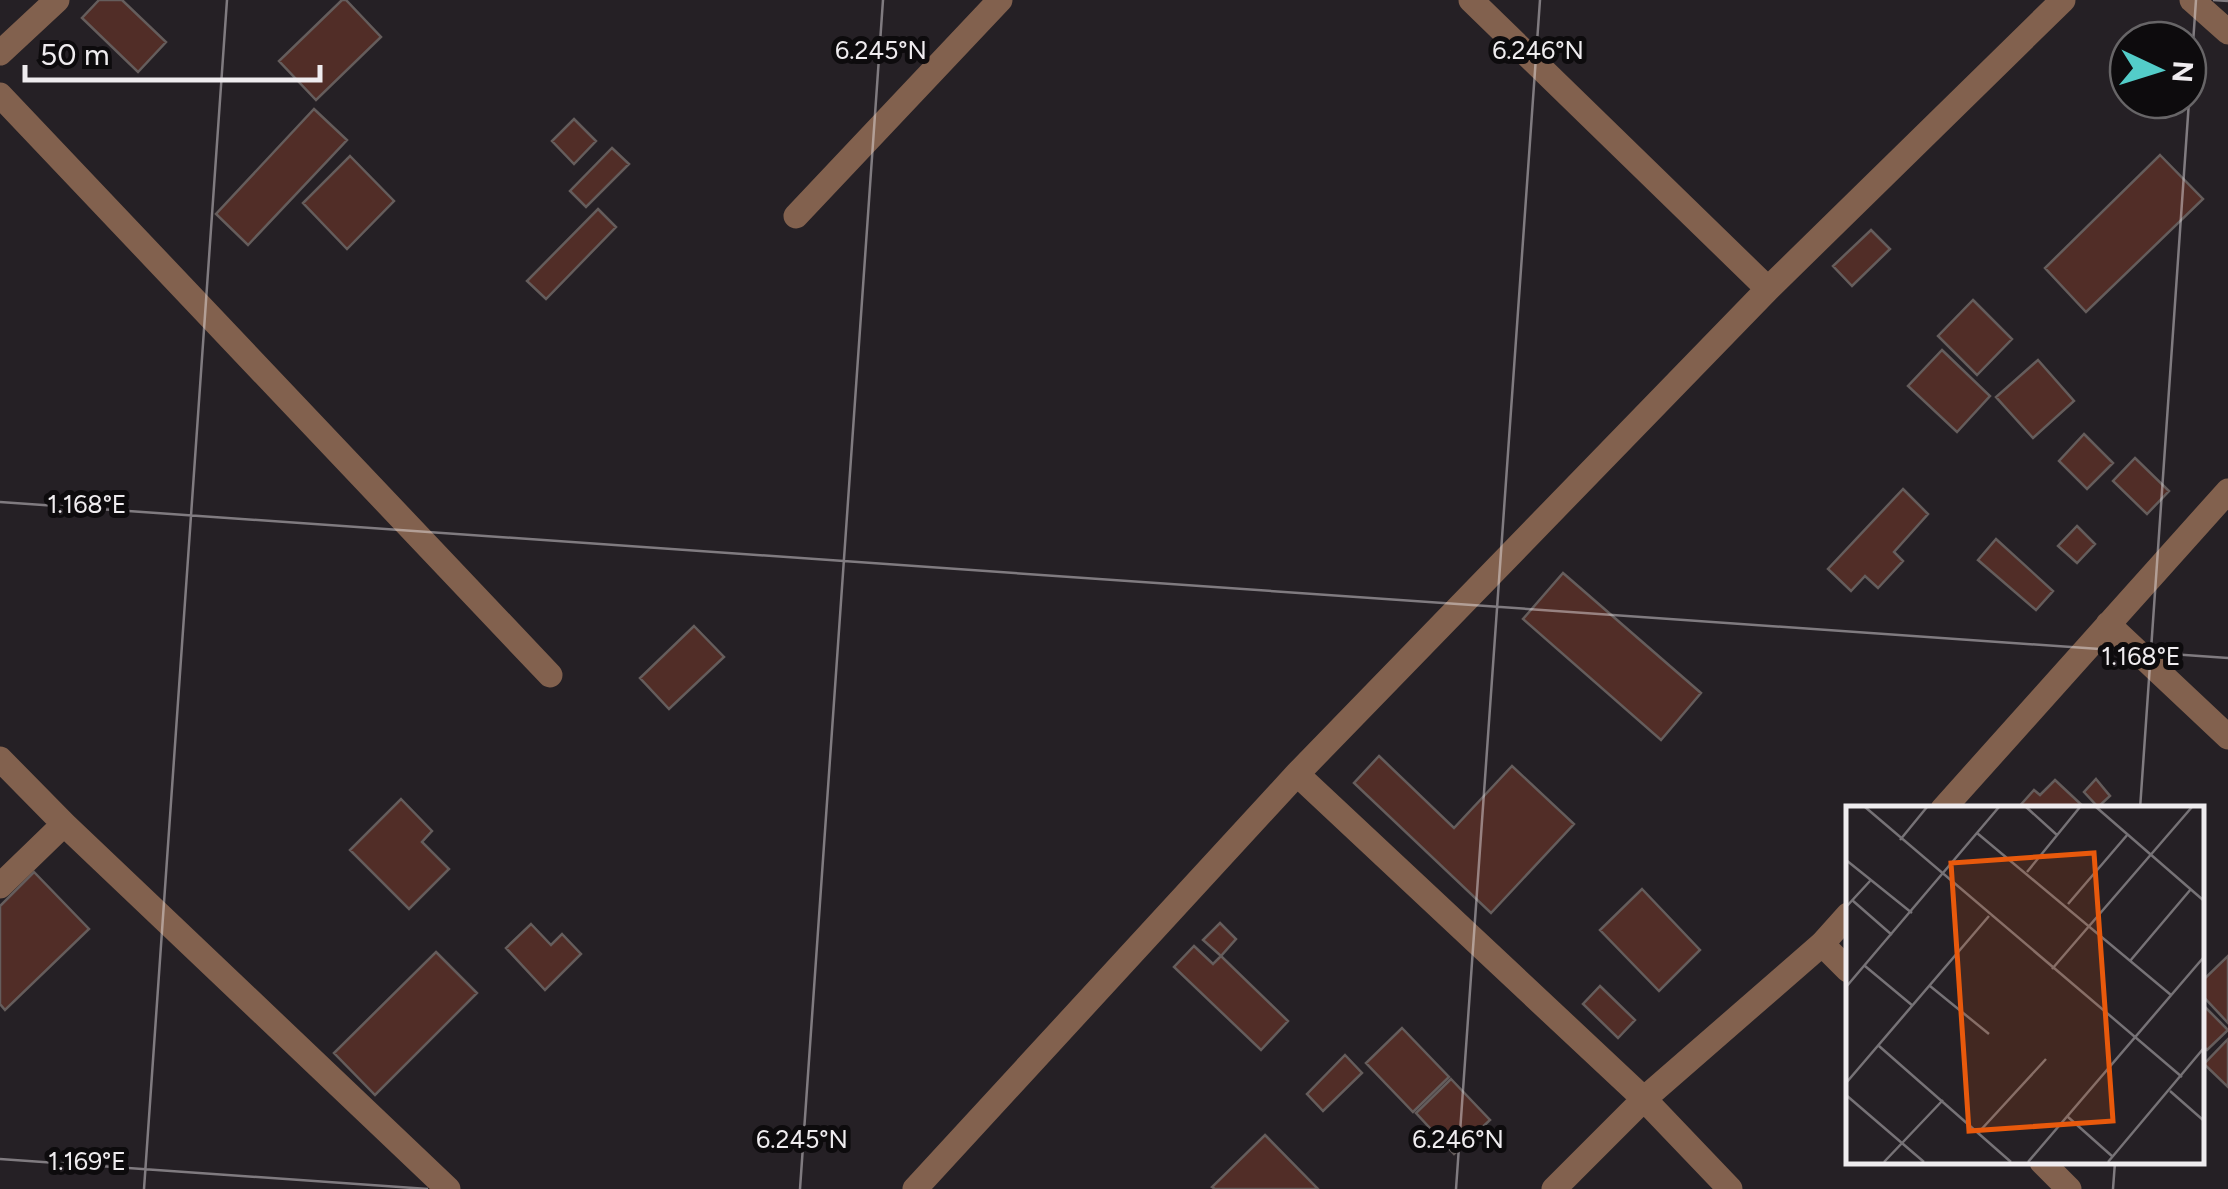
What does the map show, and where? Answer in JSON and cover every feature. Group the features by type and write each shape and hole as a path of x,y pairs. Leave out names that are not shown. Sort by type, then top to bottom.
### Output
{"street":[{"path":"0,53 57,0"},
{"path":"796,216 1000,0"},
{"path":"1471,0 1768,289"},
{"path":"915,1189 1297,774 1768,289 2063,0"},
{"path":"2192,0 2228,32"},
{"path":"0,96 550,675"},
{"path":"1946,806 2228,491"},
{"path":"2108,624 2228,737"},
{"path":"0,759 448,1189"},
{"path":"1297,774 1644,1099 1730,1189"},
{"path":"0,886 64,824"},
{"path":"1554,1189 1644,1099 1822,944 1846,917"},
{"path":"1822,944 1846,968"},
{"path":"2044,1164 2069,1189"}],"building":[{"path":"99,0 122,0 166,42 138,72 82,18"},
{"path":"342,0 381,37 316,100 279,61"},
{"path":"314,109 347,140 248,245 216,214"},
{"path":"574,119 596,141 574,164 552,141"},
{"path":"612,148 629,164 586,207 570,191"},
{"path":"2160,155 2203,199 2086,312 2045,268"},
{"path":"350,156 394,201 347,249 303,203"},
{"path":"598,209 616,227 546,299 527,281"},
{"path":"1871,230 1890,249 1852,286 1833,266"},
{"path":"1973,300 2012,339 1977,375 1938,336"},
{"path":"1942,350 1990,396 1957,432 1908,386"},
{"path":"2038,360 2074,401 2033,438 1996,397"},
{"path":"2084,434 2113,463 2087,489 2059,461"},
{"path":"2135,458 2169,491 2147,514 2113,481"},
{"path":"1903,489 1928,514 1894,552 1903,561 1878,588 1865,576 1851,591 1828,569"},
{"path":"2077,526 2095,544 2077,563 2058,546"},
{"path":"1996,539 2053,591 2036,610 1978,560"},
{"path":"1563,573 1701,693 1661,740 1523,619"},
{"path":"694,626 724,657 669,709 640,678"},
{"path":"1379,756 1454,828 1512,766 1574,824 1491,913 1354,783"},
{"path":"2096,779 2110,796 2097,806 2084,792"},
{"path":"2055,780 2083,806 2020,806 2034,790 2040,795"},
{"path":"401,799 432,831 422,842 449,869 409,909 350,850"},
{"path":"34,872 89,929 5,1010 0,1004 0,906"},
{"path":"1642,889 1700,950 1659,991 1600,930"},
{"path":"1220,923 1236,939 1221,956 1203,940"},
{"path":"531,924 551,945 562,934 581,954 545,990 506,948"},
{"path":"1194,946 1213,964 1221,956 1288,1021 1261,1050 1174,967"},
{"path":"436,952 477,993 375,1095 334,1053"},
{"path":"2228,956 2228,1023 2203,996 2203,980"},
{"path":"1600,986 1635,1020 1618,1038 1583,1004"},
{"path":"2203,1005 2228,1030 2207,1050 2203,1046"},
{"path":"1402,1028 1449,1077 1413,1112 1366,1063"},
{"path":"2228,1039 2228,1087 2204,1064"},
{"path":"1345,1055 1362,1073 1323,1111 1307,1094"},
{"path":"1451,1079 1490,1120 1454,1154 1416,1113"},
{"path":"1265,1135 1318,1189 1212,1187"}]}
